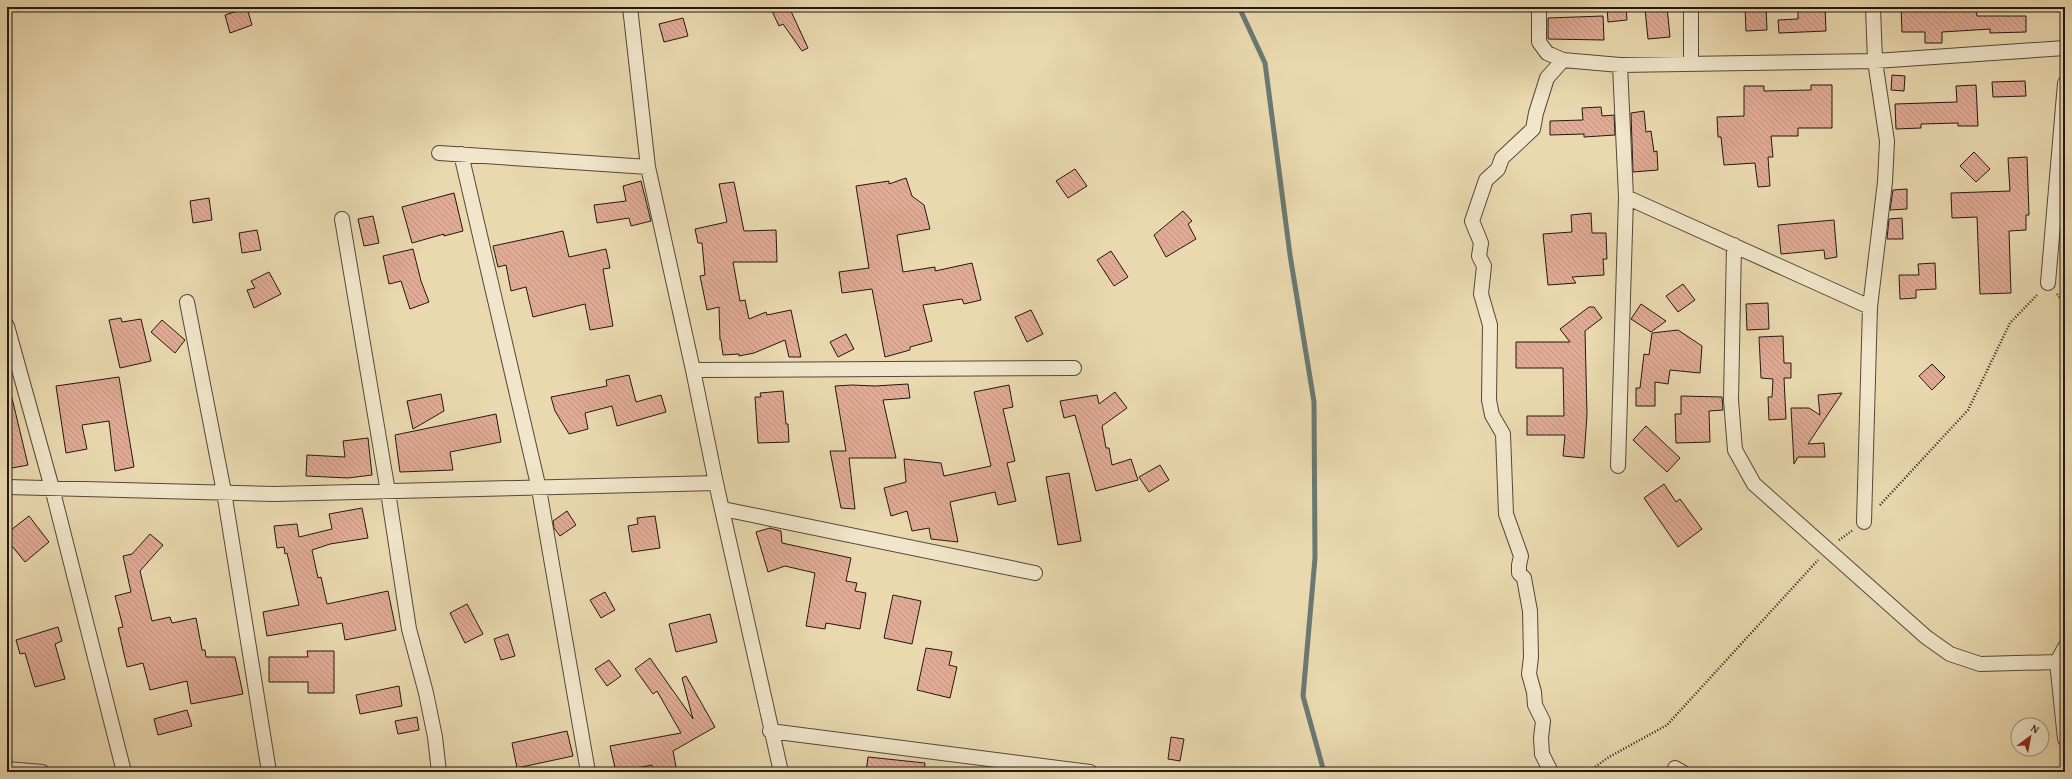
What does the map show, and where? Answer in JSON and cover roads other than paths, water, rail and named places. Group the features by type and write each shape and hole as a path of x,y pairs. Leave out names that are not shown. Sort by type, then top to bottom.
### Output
{"street":[{"path":"630,7 648,167 770,731 781,772"},
{"path":"1538,7 1539,42 1547,53 1562,60 1620,65 1875,61 2065,48"},
{"path":"1691,7 1691,64"},
{"path":"1864,522 1870,307 1885,182 1887,141 1875,61 1874,7"},
{"path":"1551,772 1542,754 1540,738 1543,721 1535,706 1534,692 1529,674 1531,657 1530,611 1524,578 1519,573 1521,556 1506,514 1503,434 1492,415 1489,400 1490,325 1481,294 1484,266 1479,256 1481,243 1472,221 1486,180 1498,168 1502,158 1533,129 1536,113 1547,78 1562,60"},
{"path":"1618,466 1626,197 1620,65"},
{"path":"2048,283 2065,83"},
{"path":"439,153 648,167"},
{"path":"461,154 539,489 588,772"},
{"path":"1626,197 1870,307"},
{"path":"342,219 388,492 409,629 426,693 435,737 439,772"},
{"path":"1734,245 1731,400 1734,450 1754,484 1828,548 1926,637 1950,654 1980,664 2057,662"},
{"path":"187,302 224,492 269,772"},
{"path":"7,326 52,488 124,772"},
{"path":"693,370 1074,368"},
{"path":"7,487 274,494 455,489 539,489 716,483"},
{"path":"723,509 1035,573"},
{"path":"2065,647 2057,662 2065,739"},
{"path":"770,731 1090,772"},
{"path":"7,768 42,772"}],"waterway":[{"path":"1239,7 1265,63 1290,255 1314,402 1315,558 1303,696 1324,772"}]}
